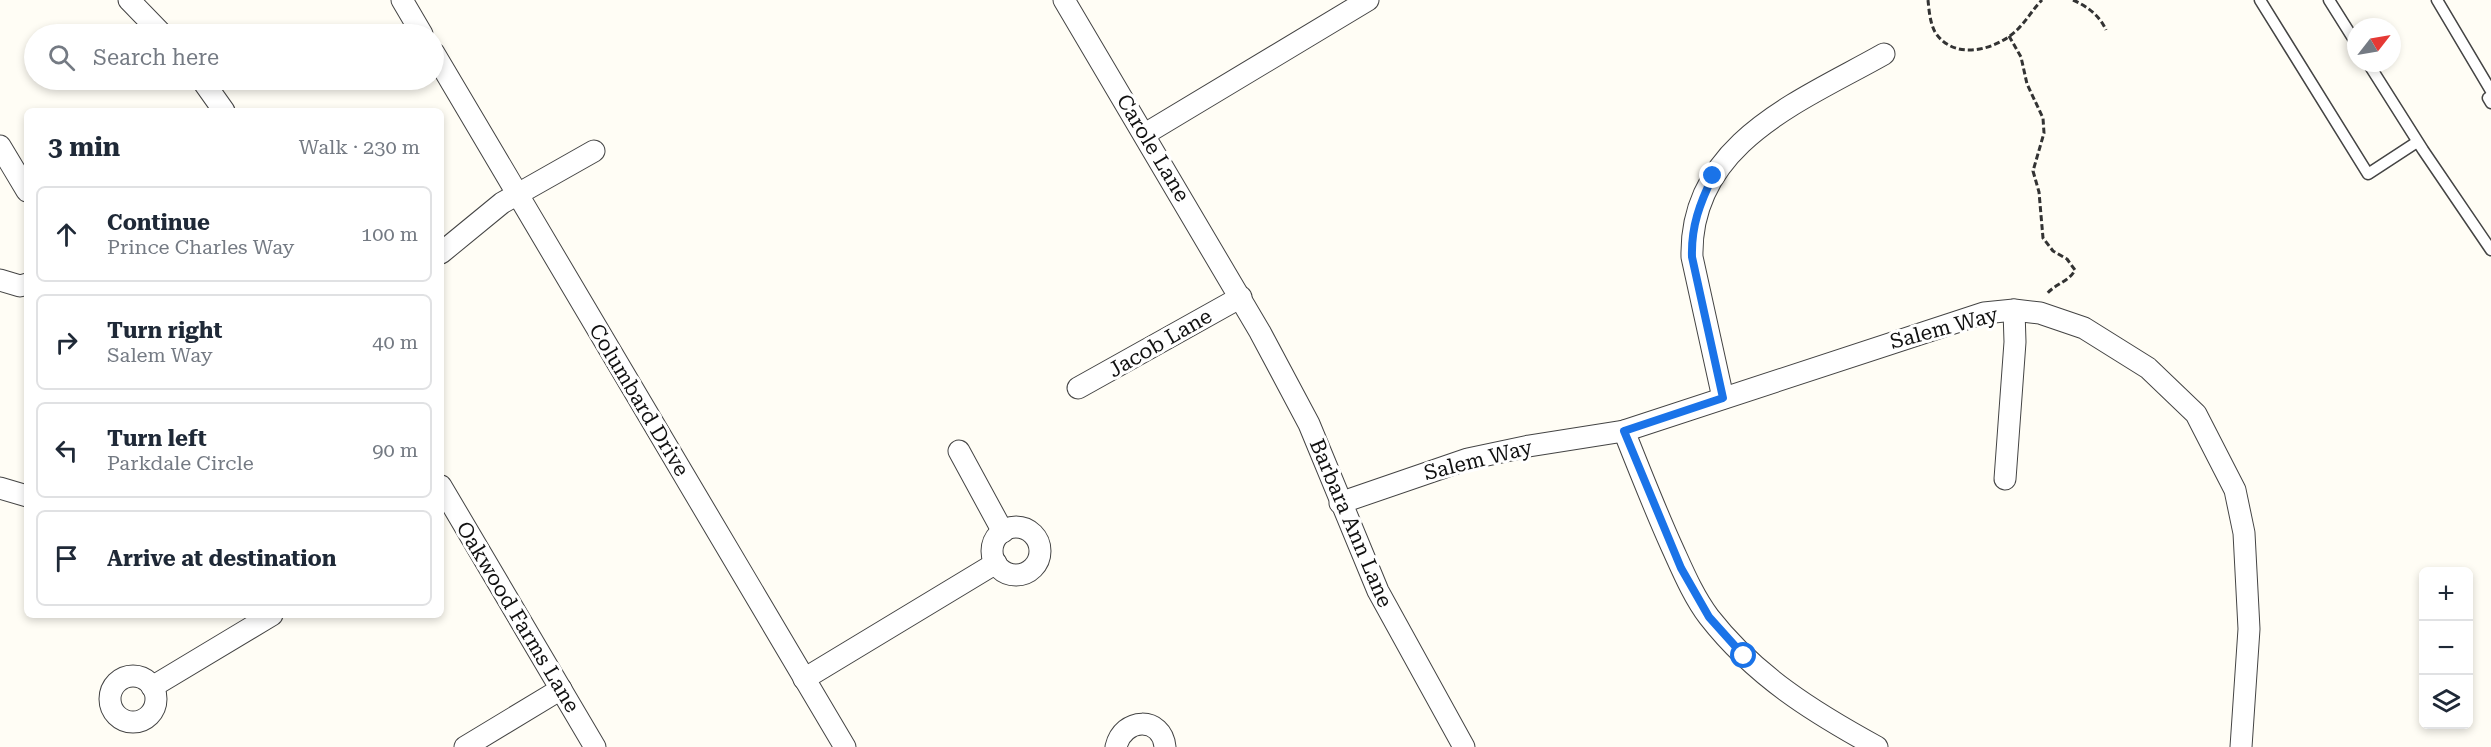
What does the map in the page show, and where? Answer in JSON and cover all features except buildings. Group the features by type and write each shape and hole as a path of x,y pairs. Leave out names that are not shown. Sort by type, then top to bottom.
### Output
{"street":[{"path":"129,0 152,24"},
{"path":"402,0 416,24"},
{"name":"Carole Lane","path":"1064,0 1241,297"},
{"path":"1145,134 1368,0"},
{"path":"1723,398 1692,257 1692,236 1696,213 1704,195 1719,167 1740,142 1777,115 1884,54"},
{"name":"Columbard Drive","path":"444,70 845,747"},
{"path":"209,90 222,108"},
{"path":"0,146 24,186"},
{"path":"444,251 481,218 502,203 594,151"},
{"path":"0,280 14,285 24,284"},
{"name":"Jacob Lane","path":"1077,388 1241,297"},
{"name":"Barbara Ann Lane","path":"1241,297 1309,424 1378,591 1464,747"},
{"path":"2005,479 2015,342 2014,310"},
{"name":"Salem Way","path":"1340,503 1468,459 1529,446 1624,431 1984,313 2014,310 2037,313 2084,328 2148,368 2196,414 2235,490 2244,533 2249,628 2241,747"},
{"path":"1624,431 1681,568 1709,617 1744,656 1776,686 1827,719 1877,747"},
{"path":"959,452 1003,532"},
{"path":"0,488 24,495"},
{"name":"Oakwood Farms Lane","path":"447,510 561,689 595,747"},
{"path":"1018,527 1033,534 1038,541 1040,557 1031,570 1016,575 1008,574 996,563 992,550 998,536 1003,532 1018,527"},
{"path":"804,679 996,563"},
{"path":"152,687 267,618"},
{"path":"465,747 561,689"},
{"path":"1116,747 1121,734 1127,728 1142,724 1157,730 1163,737 1165,747"}],"lane":[{"path":"2260,0 2367,174 2417,142"},
{"path":"2329,0 2347,29"},
{"path":"2437,0 2491,91"},
{"path":"2374,72 2417,142 2491,250"},
{"path":"2491,96 2488,98 2491,103"}],"path":[{"path":"1928,0 1934,30 1943,42 1961,50 1975,51 2009,36 2019,28 2041,0"},
{"path":"2073,0 2092,12 2103,22 2106,30"},
{"path":"2009,36 2021,57 2027,84 2043,118 2044,133 2033,171 2039,192 2043,237 2054,251 2067,259 2076,270 2072,276 2049,290 2041,300 2037,313"}],"route":[{"path":"1713,176 1696,213 1692,236 1692,257 1723,398 1624,431 1681,568 1709,617 1744,656"}]}
